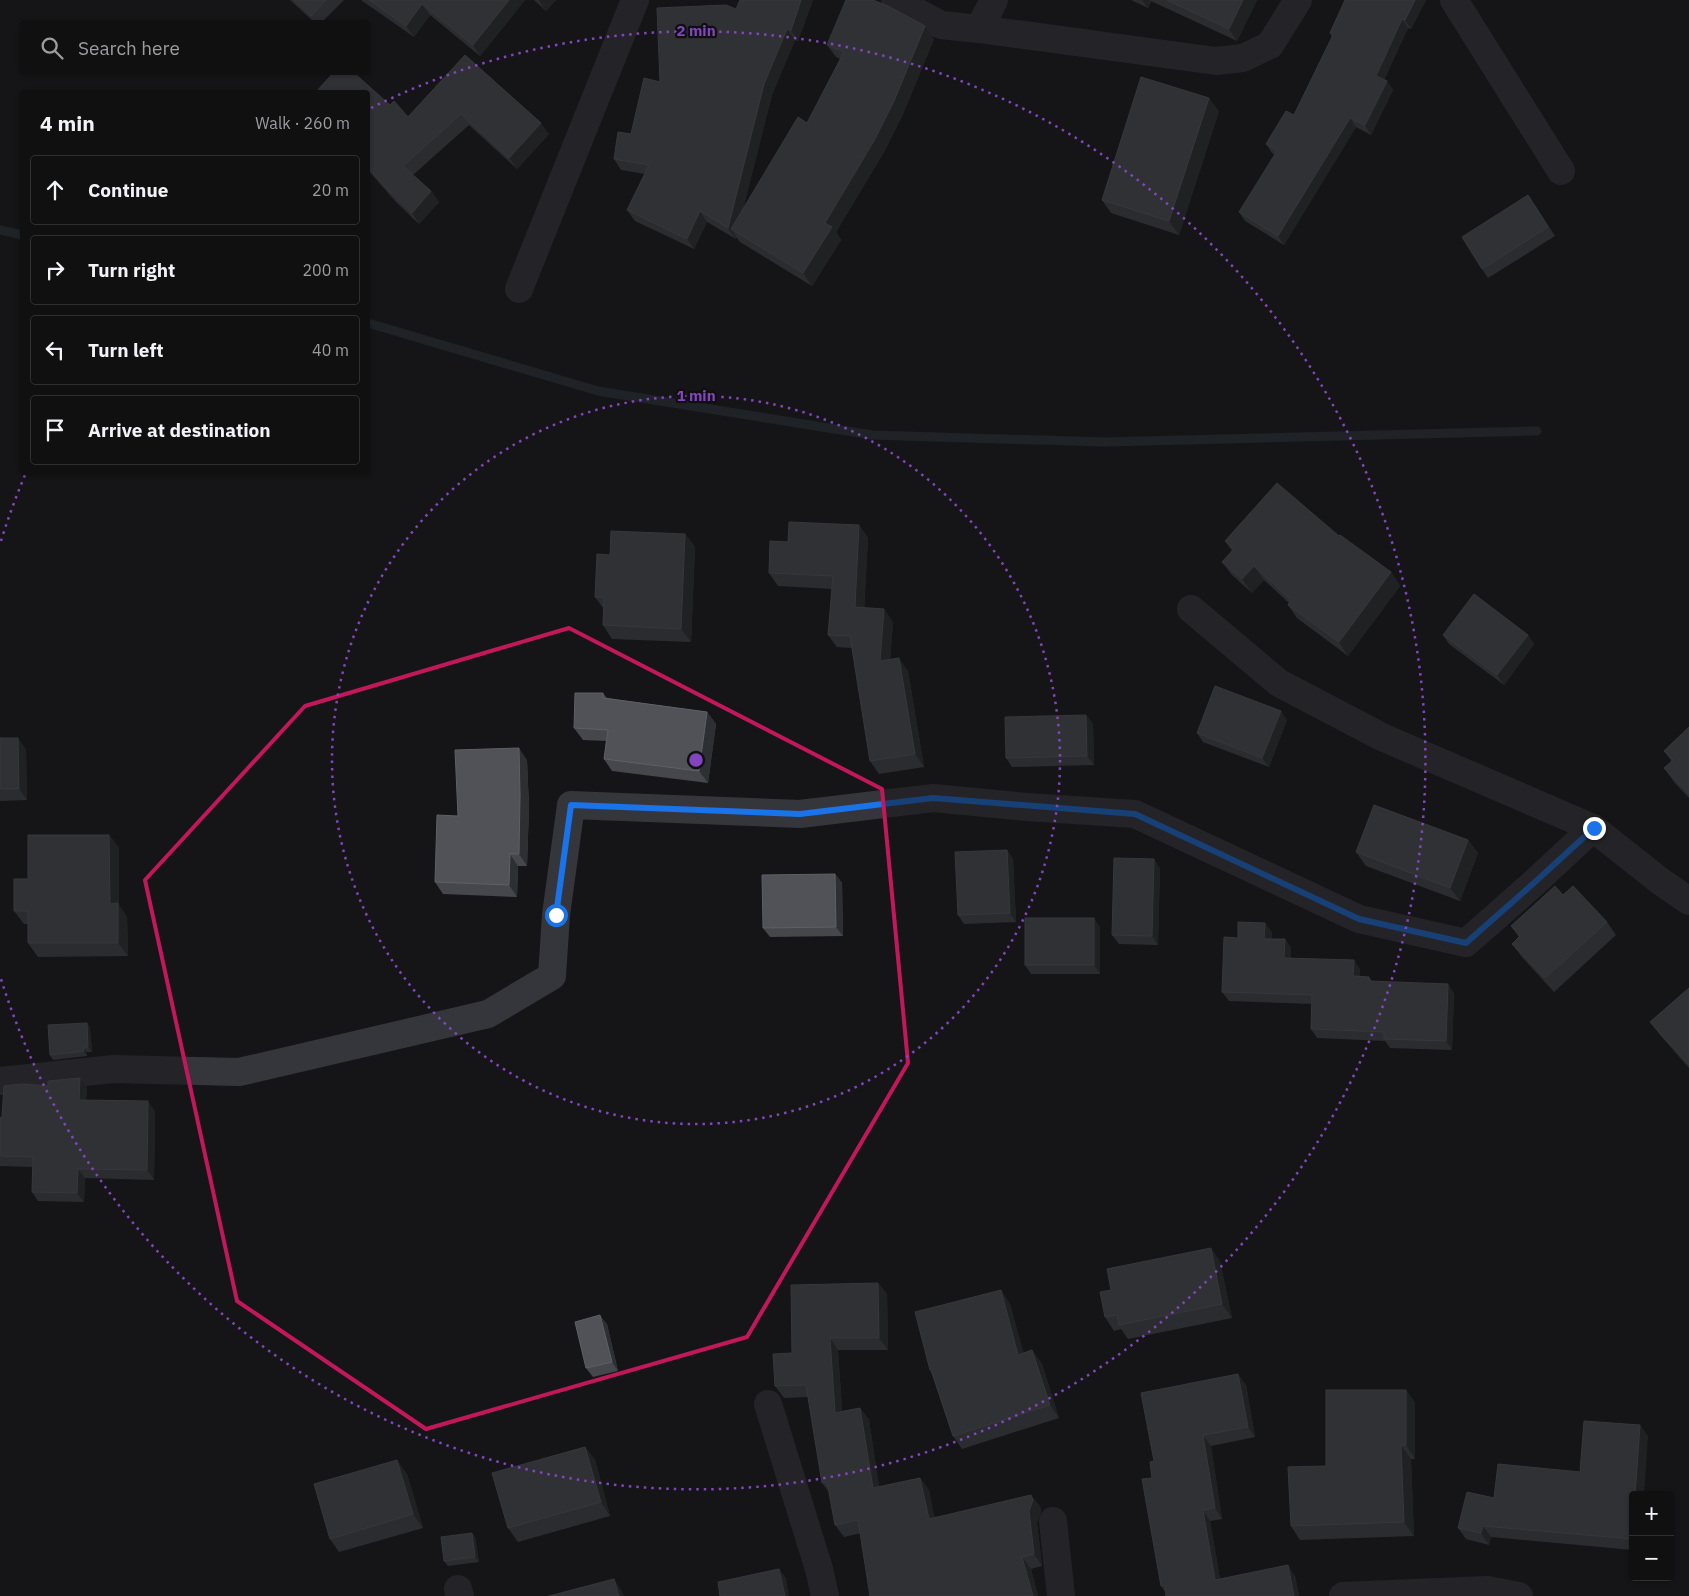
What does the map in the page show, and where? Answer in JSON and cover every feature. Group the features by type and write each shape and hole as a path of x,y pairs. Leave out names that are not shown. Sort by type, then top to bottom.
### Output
{"street":[{"path":"519,289 635,0"},
{"path":"895,0 941,25 1216,60 1243,58 1270,46 1298,0"},
{"path":"979,29 994,0"},
{"path":"1454,0 1561,171"},
{"path":"1191,608 1279,682 1382,737 1594,828 1660,881 1689,901"},
{"path":"0,1081 113,1069 240,1072 488,1014 552,976 556,915 571,805 800,814 933,798 1135,814 1359,919 1466,943 1594,828"},
{"path":"768,1404 820,1569 825,1596"},
{"path":"1053,1521 1061,1596"},
{"path":"1343,1596 1487,1590 1518,1596"}],"highlighted area":[{"path":"569,628 882,789 908,1063 747,1337 426,1429 237,1301 145,880 305,706"}],"building":[{"path":"294,0 326,0 311,16"},
{"path":"369,0 509,0 473,45 422,4 406,26"},
{"path":"740,0 801,0 791,30 787,29 764,84 728,228 700,211 687,239 627,210 649,165 614,159 618,132 631,134 644,78 660,82 657,8 726,5 736,9"},
{"path":"846,0 873,0 925,26 894,101 875,139 825,223 832,227 803,273 731,229 798,117 807,123 844,52 827,45"},
{"path":"1167,0 1243,0 1229,29"},
{"path":"1345,0 1415,0 1405,20 1402,19 1376,76 1387,81 1365,125 1350,118 1278,236 1239,212 1277,151 1266,144 1286,111 1294,115 1333,35 1330,33"},
{"path":"465,55 541,123 509,158 461,114 403,166 431,191 412,213 370,170 370,90 318,90 331,75 356,75 390,105 394,101 408,117"},
{"path":"1141,77 1209,98 1169,221 1102,200"},
{"path":"1528,195 1548,227 1482,269 1462,237"},
{"path":"1277,483 1339,536 1391,572 1339,642 1288,605 1291,600 1254,566 1242,579 1222,562 1234,549 1225,541"},
{"path":"789,522 859,525 855,607 884,609 880,661 899,658 915,754 870,761 850,636 828,635 833,576 769,573 770,541 788,542"},
{"path":"611,531 685,534 681,629 603,625 604,597 595,597 597,554 610,555"},
{"path":"1474,594 1528,635 1497,675 1443,635"},
{"path":"1215,686 1281,711 1262,758 1197,733"},
{"path":"575,693 603,693 603,698 707,712 699,771 604,759 608,730 574,728"},
{"path":"1086,715 1087,756 1006,758 1005,717"},
{"path":"1689,727 1689,794 1664,768 1673,760 1664,751"},
{"path":"0,738 18,738 19,789 0,789"},
{"path":"519,748 519,854 510,854 509,885 435,882 437,815 458,816 455,750"},
{"path":"1374,805 1468,840 1450,888 1356,852"},
{"path":"28,835 109,835 110,904 118,903 118,943 28,943 28,911 14,911 14,879 28,879"},
{"path":"1007,850 1010,913 958,915 955,852"},
{"path":"1114,858 1154,859 1152,936 1112,935"},
{"path":"835,874 836,927 763,928 762,875"},
{"path":"1555,886 1563,895 1573,886 1607,922 1545,978 1512,944 1520,936 1511,926"},
{"path":"1025,918 1094,918 1094,965 1025,965"},
{"path":"1238,922 1265,923 1264,939 1285,939 1284,958 1354,960 1353,976 1369,977 1369,981 1448,984 1446,1041 1384,1039 1384,1032 1311,1029 1312,995 1222,992 1224,937 1238,938"},
{"path":"1689,988 1689,1065 1650,1022"},
{"path":"87,1023 88,1047 84,1047 84,1051 50,1055 48,1025"},
{"path":"80,1078 79,1100 148,1101 147,1170 78,1169 77,1193 32,1192 33,1157 0,1156 0,1118 2,1117 4,1086 22,1084 48,1086 48,1081"},
{"path":"1211,1248 1222,1304 1119,1325 1117,1315 1105,1317 1100,1292 1111,1290 1107,1269"},
{"path":"878,1283 879,1338 830,1338 835,1413 860,1408 873,1488 920,1478 929,1519 1031,1495 1033,1500 1029,1511 1034,1554 1022,1557 1033,1596 870,1596 858,1520 835,1525 827,1482 822,1483 806,1385 775,1386 773,1354 792,1353 791,1285"},
{"path":"1001,1290 1018,1355 1032,1350 1050,1405 953,1436 930,1370 915,1312"},
{"path":"600,1315 612,1362 586,1368 575,1322"},
{"path":"1238,1374 1248,1427 1203,1435 1215,1508 1203,1510 1215,1580 1288,1565 1294,1596 1166,1596 1165,1585 1161,1586 1142,1479 1152,1478 1150,1462 1154,1461 1141,1393"},
{"path":"1326,1390 1406,1390 1406,1445 1401,1445 1404,1522 1291,1526 1288,1467 1326,1466"},
{"path":"1584,1421 1640,1425 1635,1491 1629,1491 1629,1539 1483,1526 1481,1533 1458,1528 1467,1492 1494,1498 1498,1464 1580,1472"},
{"path":"585,1447 601,1502 508,1528 492,1473"},
{"path":"397,1460 413,1514 330,1539 314,1484"},
{"path":"472,1533 475,1557 444,1561 441,1537"},
{"path":"779,1569 785,1596 720,1596 718,1582"},
{"path":"614,1579 619,1596 549,1596"}],"waterway":[{"path":"0,230 20,235"},
{"path":"370,324 598,391 872,435 1105,442 1537,431"}],"route":[{"path":"556,915 571,805 800,814 933,798 1027,807 1135,814 1359,919 1466,943 1594,828"}]}
